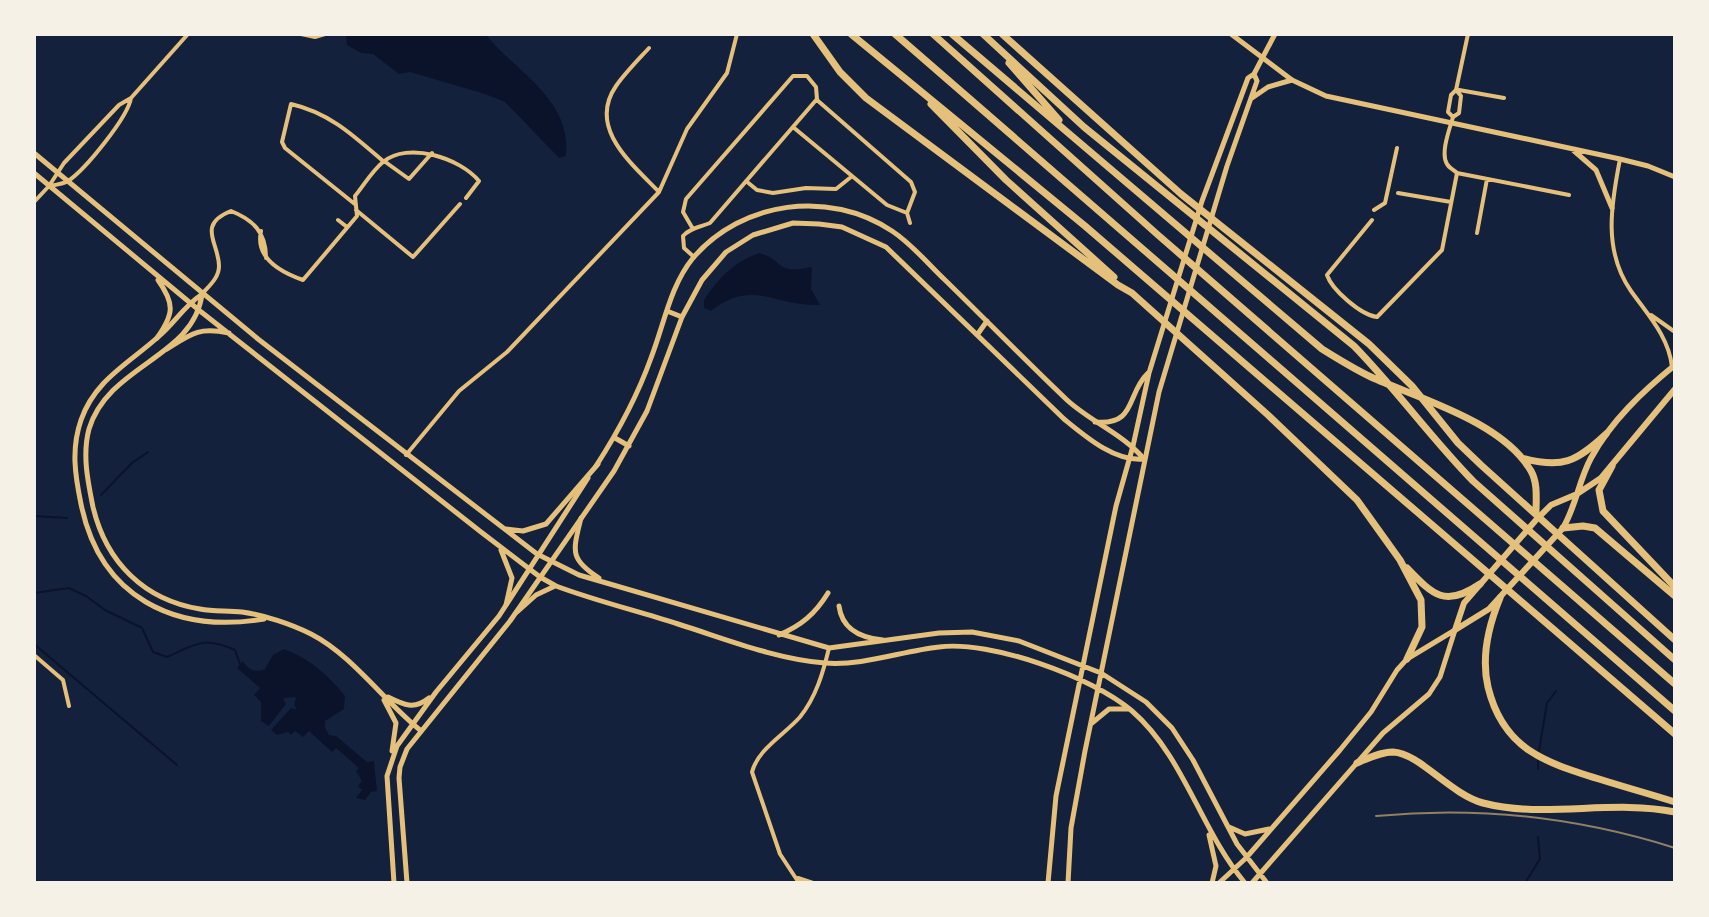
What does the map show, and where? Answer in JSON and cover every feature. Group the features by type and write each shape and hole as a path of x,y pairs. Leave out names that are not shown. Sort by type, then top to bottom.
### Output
{"highway":[{"path":"813,34 840,72 866,98 1132,293"},
{"path":"851,34 1074,216 1675,734"},
{"path":"895,34 1675,711"},
{"path":"933,34 1158,235 1675,684"},
{"path":"952,34 1322,349 1368,375 1470,420 1522,457 1543,464 1564,463 1589,450 1606,434"},
{"path":"983,34 1076,139"},
{"path":"983,34 1084,127 1154,186 1325,320 1378,371 1443,450 1509,514 1675,660"},
{"path":"1002,34 1181,194 1327,309 1392,365 1481,465 1675,640"},
{"path":"914,84 1006,180 1346,488 1400,560 1426,587 1438,595 1456,597 1480,584"},
{"path":"1522,457 1535,482 1536,520"},
{"path":"1612,466 1599,490 1603,511 1675,587"},
{"path":"1563,528 1595,528 1675,596"},
{"path":"1400,560 1421,600 1423,617 1418,640 1407,659"},
{"path":"1500,598 1491,620 1484,669 1499,721 1511,736 1549,764 1675,802"},
{"path":"1357,763 1388,752 1405,754 1457,792 1498,806 1627,806 1675,812"}],"main road":[{"path":"1231,34 1292,80 1338,100 1569,147 1648,166 1675,177"},
{"path":"1048,883 1056,796 1149,373 1202,201 1248,78 1254,74 1275,34"},
{"path":"1068,883 1071,828 1159,392 1215,204 1257,81 1254,74"},
{"path":"1251,98 1268,87 1292,80"},
{"path":"1569,147 1596,170 1612,208"},
{"path":"34,153 202,294 406,455 550,562 606,583 829,648 956,632 988,634 1019,641 1101,673 1146,702 1172,728 1193,760 1246,858 1267,883"},
{"path":"34,173 200,311 499,546 556,586 793,658 825,663 941,646 970,646 1011,655 1098,688 1130,709 1164,749 1208,830 1245,883"},
{"path":"391,760 397,746 436,692 506,605 615,438 633,403 680,279 694,257 709,242 759,212 782,207 837,208 864,217 900,237 1068,401 1133,446 1144,459"},
{"path":"407,883 399,778 403,757 420,730 517,612 629,446 647,411 682,317 702,280 726,252 753,235 793,223 819,224 842,227 886,247 1064,419 1089,438 1128,460 1144,459"},
{"path":"153,272 166,291 171,308 170,318 157,338"},
{"path":"202,294 189,302 157,338 110,374 89,401 76,437 74,467 91,543 122,584 155,608 194,619 241,623 266,619"},
{"path":"167,349 200,311 202,294"},
{"path":"667,311 682,317"},
{"path":"977,335 987,321"},
{"path":"231,334 197,330 109,392 88,432 86,468 103,538 120,567 151,592 189,607 244,612 298,628 320,639 420,730"},
{"path":"1219,883 1246,858 1371,712 1407,659 1479,617 1563,528 1571,516 1591,458 1606,434 1645,391 1674,366"},
{"path":"1095,422 1110,422 1123,415 1129,409 1143,378 1149,373"},
{"path":"1252,883 1383,733 1420,703 1435,685 1464,603 1480,584 1551,505 1577,494 1601,478 1675,389"},
{"path":"615,438 629,446"},
{"path":"505,529 523,531 546,524 598,464"},
{"path":"581,518 575,543 576,556 581,567 606,583"},
{"path":"499,546 512,578 506,605"},
{"path":"517,612 536,595 556,586"},
{"path":"779,635 798,627 815,613 828,593"},
{"path":"839,606 851,631 870,639 892,641"},
{"path":"461,663 469,671"},
{"path":"379,692 412,707 420,706 436,692"},
{"path":"379,692 396,723 386,791 394,883"},
{"path":"1090,728 1099,715 1109,709 1130,709"},
{"path":"1228,827 1252,834 1273,826"},
{"path":"1208,830 1216,866 1212,883"}],"street":[{"path":"34,202 49,186 56,172 119,105 131,98 188,34"},
{"path":"301,34 309,37 325,34"},
{"path":"406,455 459,391 507,352 659,192 687,129 727,73 737,34"},
{"path":"1453,117 1448,112 1451,95 1456,90 1468,34"},
{"path":"649,48 615,87 609,100 607,125 615,144 659,192"},
{"path":"693,229 683,212 686,199 793,76 807,76 816,87 817,99 911,182 915,192 907,213 910,223"},
{"path":"1456,90 1504,98"},
{"path":"1456,90 1461,96 1459,113 1453,117 1451,125 1444,156 1447,165 1457,173 1569,195"},
{"path":"49,186 67,182 113,131 129,108 131,98"},
{"path":"694,257 684,248 682,241 688,231 710,223 817,99"},
{"path":"432,152 409,179 338,122 314,109 291,104 282,142 285,148 413,257 460,204"},
{"path":"793,127 887,205 907,213"},
{"path":"1374,210 1385,203 1397,148"},
{"path":"202,294 218,270 210,235 216,220 231,211 255,223 261,231 259,248 266,258 291,276 303,280 347,227 356,210 355,196 384,161 399,154 432,152 472,172 479,181 466,198"},
{"path":"1620,159 1612,208 1611,235 1616,263 1671,351 1674,366"},
{"path":"1372,220 1327,275 1331,285 1367,315 1377,317 1442,250 1457,173"},
{"path":"746,181 757,190 773,193 806,188 836,189 852,176"},
{"path":"1477,233 1487,179"},
{"path":"1398,193 1451,202"},
{"path":"338,220 347,227"},
{"path":"1646,311 1675,332"},
{"path":"813,883 798,881 780,854 752,772 756,758 803,713 820,681 829,648"},
{"path":"34,655 63,680 69,706"}],"water":[{"path":"346,34 485,34 551,102 566,136 566,156 559,158 505,102 410,72 399,74 373,54 361,53 347,45"},
{"path":"759,253 785,268 812,267 811,289 820,305 752,295 726,301 711,311 704,308 704,300 721,278 734,266"},
{"path":"284,649 318,668 345,696 344,709 325,721 325,728 329,735 336,736 367,762 374,761 377,791 371,792 365,800 356,798 362,790 358,786 362,781 356,771 359,768 336,748 332,752 309,731 303,737 295,731 291,735 288,732 277,735 271,730 291,708 296,709 296,697 283,698 286,704 269,726 261,721 261,702 254,695 260,688 237,668 243,661 252,670 265,669 273,655"}],"waterway":[{"path":"101,495 132,463 148,452"},
{"path":"34,516 67,518"},
{"path":"34,593 69,588 86,596 105,610 142,628 153,652 167,657 193,645 216,643 235,650 240,664"},
{"path":"34,644 177,765"},
{"path":"1539,751 1547,703 1556,691"},
{"path":"1538,758 1538,769"},
{"path":"1525,883 1540,859 1538,837"}],"railway":[{"path":"1376,816 1452,812 1527,817 1601,829 1675,848"}]}
